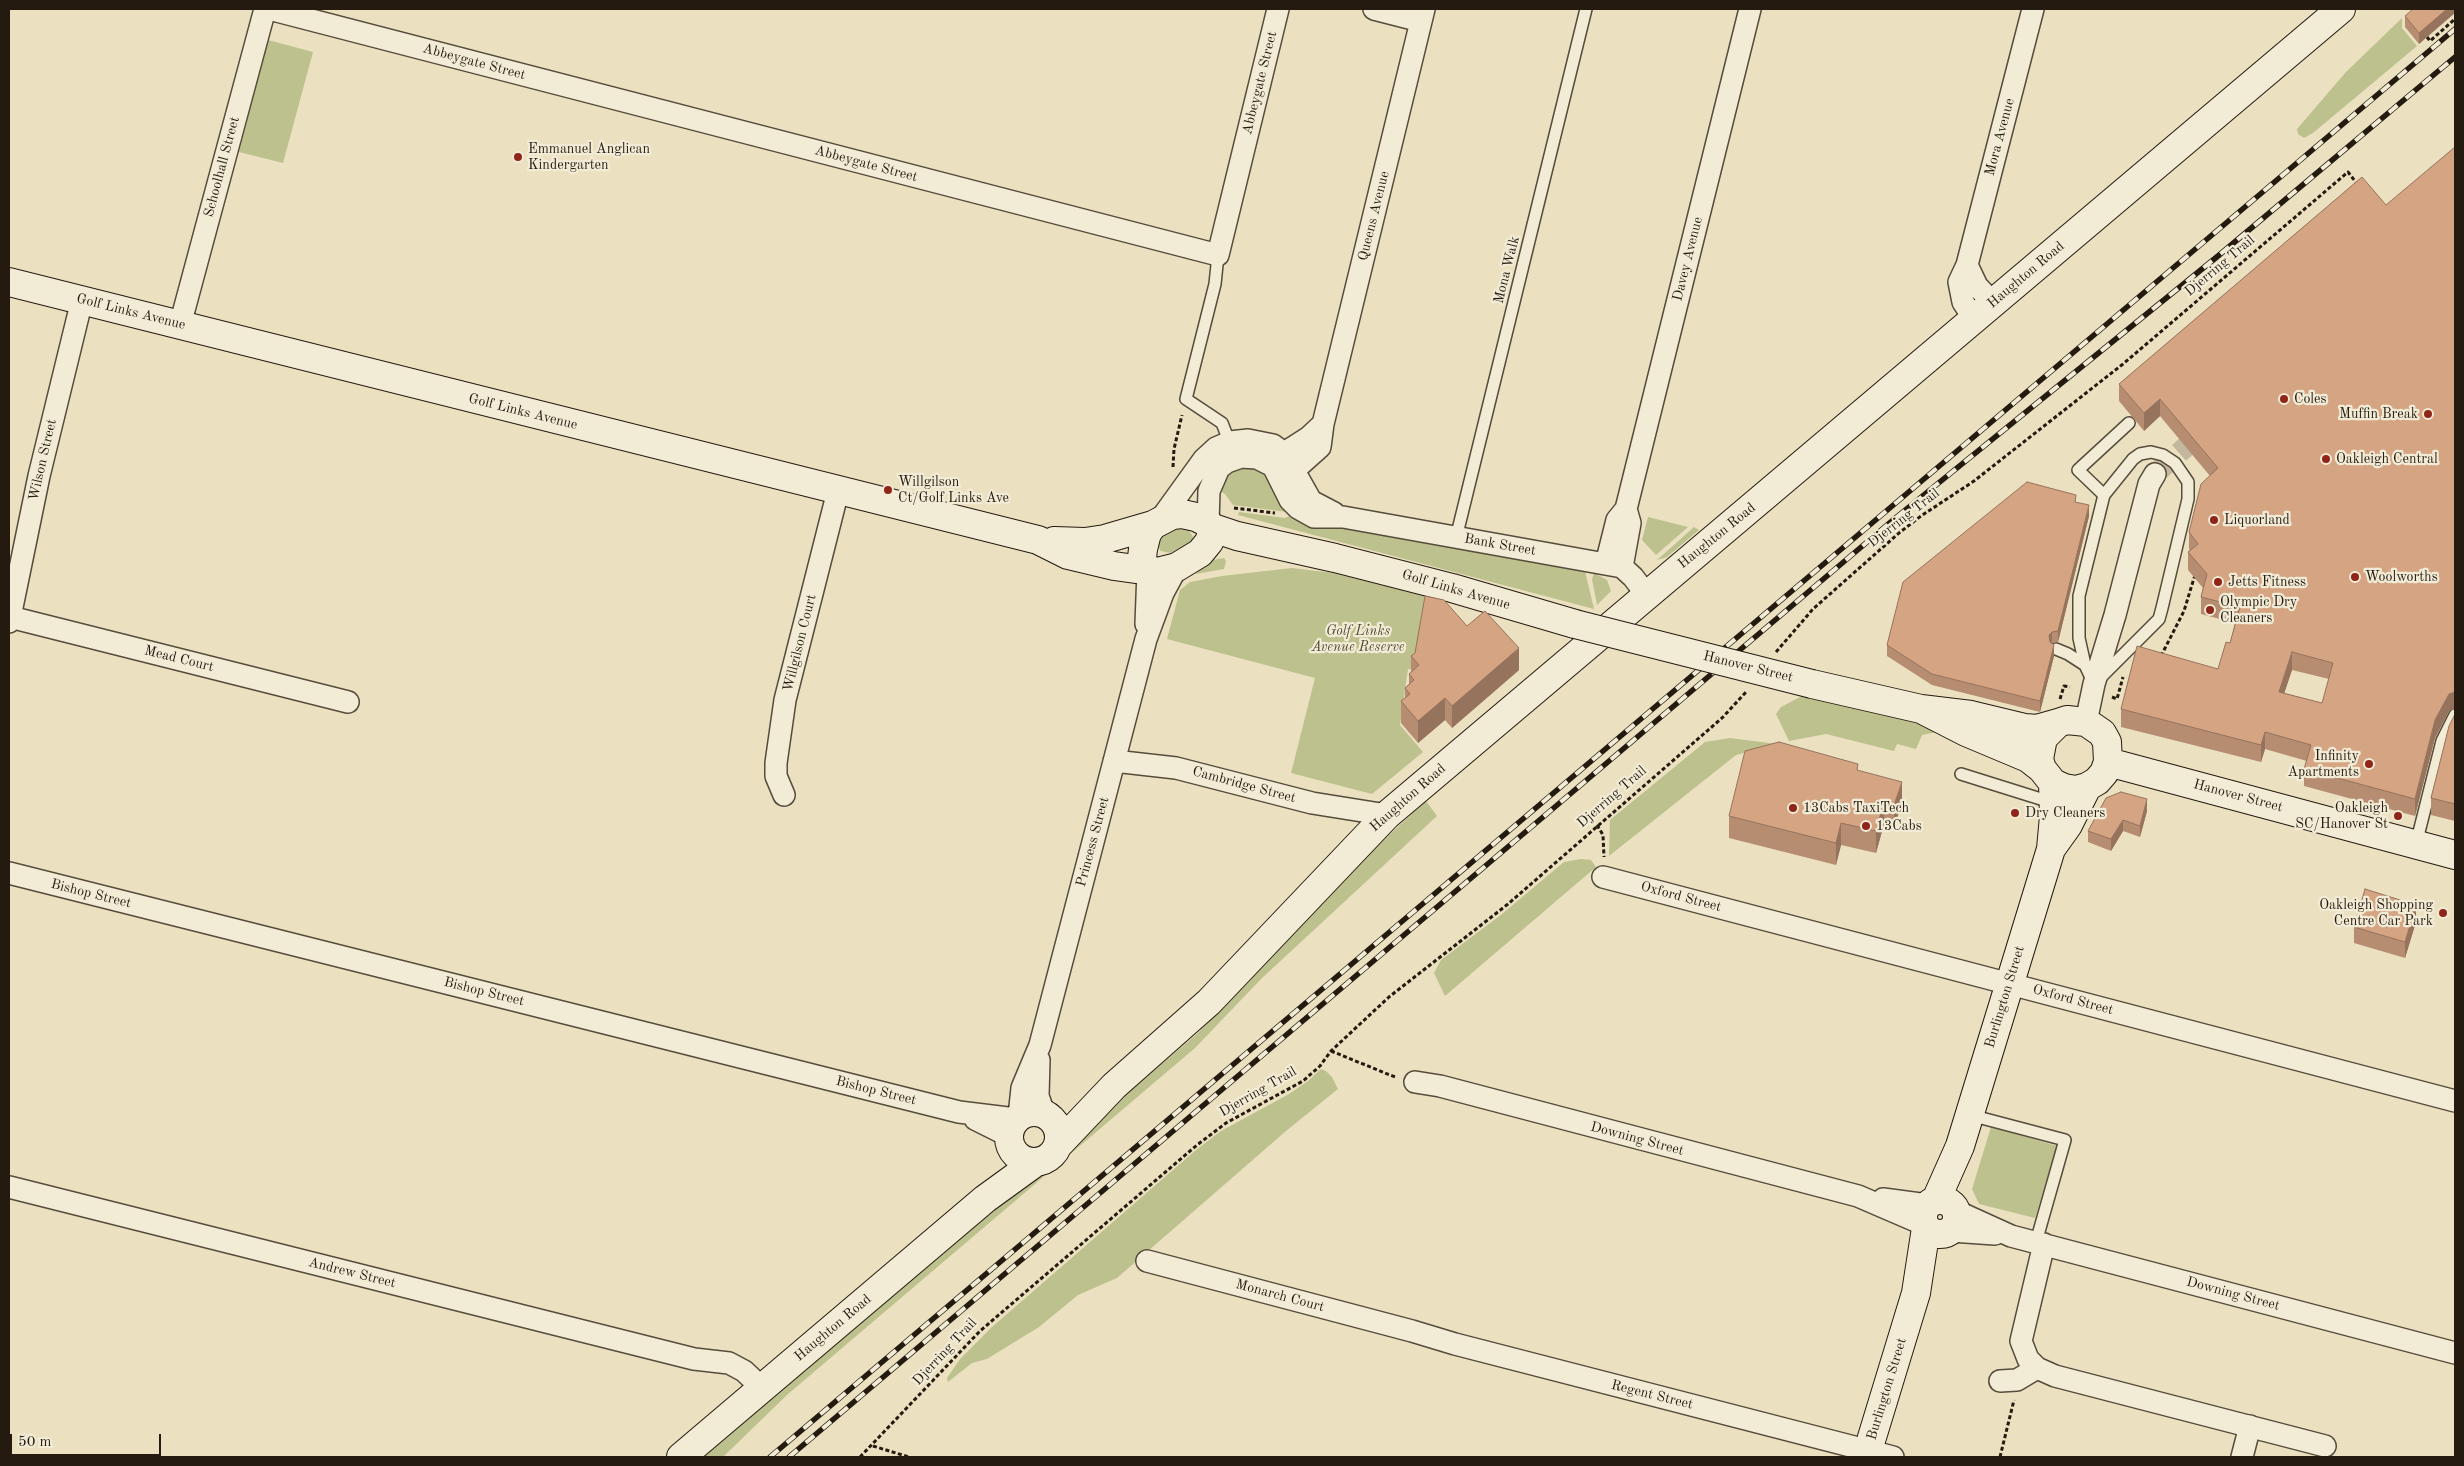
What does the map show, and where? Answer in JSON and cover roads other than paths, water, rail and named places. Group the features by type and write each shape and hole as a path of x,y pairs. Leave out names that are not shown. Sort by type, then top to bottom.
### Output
{"street":[{"name":"Schoolhall Street","path":"180,325 265,9"},
{"name":"Abbeygate Street","path":"270,9 1218,255 1278,9"},
{"path":"1374,9 1423,15"},
{"name":"Davey Avenue","path":"1614,566 1617,520 1626,509 1750,9"},
{"name":"Mora Avenue","path":"1984,311 1977,286 1967,265 2033,9"},
{"name":"Haughton Road","path":"681,1457 985,1199 1036,1162 1050,1157 1059,1144 1114,1086 1209,1002 1387,815 1646,594 1764,498 2334,11"},
{"name":"Queens Avenue","path":"1282,465 1320,447 1323,424 1423,15"},
{"name":"Golf Links Avenue","path":"9,282 1038,540 1091,541 1118,536 1157,522"},
{"name":"Wilson Street","path":"10,610 39,476 82,300"},
{"path":"1233,450 1216,448 1204,459 1147,533 1142,558 1147,570 1164,572 1188,560 1209,542 1212,533 1209,525 1207,504 1213,478 1233,450 1248,440 1262,442 1282,465"},
{"name":"Bank Street","path":"1282,465 1311,501 1319,507 1343,518 1614,566"},
{"path":"2086,722 2090,675 2115,615 2149,484 2155,474"},
{"name":"Willgilson Court","path":"784,795 776,776 776,763 784,708 838,491"},
{"path":"1157,522 1182,514 1196,517 1209,525"},
{"name":"Golf Links Avenue","path":"1209,525 1237,536 1335,558 1452,588 1575,624"},
{"name":"Golf Links Avenue","path":"1038,540 1068,556 1134,570 1147,570"},
{"name":"Golf Links Avenue","path":"1188,560 1216,552 1335,558"},
{"name":"Princess Street","path":"1025,1125 1020,1098 1024,1082 1040,1045 1146,639 1163,593 1188,560"},
{"path":"1614,566 1633,577 1646,594"},
{"name":"Princess Street","path":"1146,639 1147,570"},
{"name":"Mead Court","path":"10,610 348,702"},
{"name":"Hanover Street","path":"1575,624 1812,684 1921,709 1971,715 2025,728 2037,729 2058,723"},
{"name":"Hanover Street","path":"1921,709 1966,732 2028,758 2050,784"},
{"path":"2067,720 2086,722 2102,733 2107,742 2108,762 2101,777 2088,788 2070,789 2050,784 2039,759 2043,738 2058,723 2067,720"},
{"name":"Cambridge Street","path":"1116,752 1312,803 1387,815"},
{"name":"Hanover Street","path":"2108,762 2455,854"},
{"name":"Burlington Street","path":"1876,1455 1916,1293 2050,849 2050,784"},
{"name":"Burlington Street","path":"2050,849 2068,825 2088,788"},
{"name":"Cambridge Street","path":"1312,803 1349,821 1367,834"},
{"name":"Bishop Street","path":"9,873 959,1112 1025,1125"},
{"name":"Oxford Street","path":"1603,877 2455,1101"},
{"name":"Downing Street","path":"1415,1082 1440,1086 2455,1353"},
{"name":"Haughton Road","path":"985,1199 1025,1125 1114,1086"},
{"path":"1036,1162 1022,1159 1025,1125 1058,1130 1059,1144"},
{"name":"Andrew Street","path":"9,1187 694,1359 720,1361 737,1366 756,1393"},
{"path":"2040,1243 2020,1341 2028,1359 2037,1368 2055,1376 2325,1446"},
{"name":"Monarch Court","path":"1147,1261 1412,1331"},
{"name":"Regent Street","path":"1412,1331 1876,1455"},
{"path":"2009,1380 2037,1368"},
{"path":"2242,1457 2250,1426"}],"lane":[{"name":"Mona Walk","path":"1456,538 1586,9"},
{"path":"1218,255 1215,284 1186,400 1222,423 1233,450"},
{"path":"2104,495 2078,470 2129,423"},
{"path":"2151,452 2163,455 2175,463 2188,482 2188,499 2159,619 2090,675 2080,638 2074,594 2104,495 2132,459 2140,454 2151,452"},
{"path":"2056,649 2068,654 2090,675"},
{"path":"2416,844 2442,741 2455,715"},
{"path":"1961,774 2050,784"},
{"path":"1970,1115 2065,1140 2040,1243"}],"tunnel":[{"path":"2155,474 2207,428"}],"railway":[{"path":"770,1457 2455,29"},
{"path":"789,1457 1893,520 2218,256 2455,57"}],"place":[{"name":"Emmanuel Anglican Kindergarten","path":"518,157"},
{"name":"Coles","path":"2284,399"},
{"name":"Muffin Break","path":"2428,414"},
{"name":"Oakleigh Central","path":"2326,459"},
{"name":"Willgilson Ct/Golf Links Ave","path":"888,490"},
{"name":"Liquorland","path":"2214,520"},
{"name":"Woolworths","path":"2355,577"},
{"name":"Jetts Fitness","path":"2218,582"},
{"name":"Olympic Dry Cleaners","path":"2210,610"},
{"name":"Infinity Apartments","path":"2369,764"},
{"name":"13Cabs TaxiTech","path":"1793,808"},
{"name":"Dry Cleaners","path":"2015,813"},
{"name":"Oakleigh SC/Hanover St","path":"2398,816"},
{"name":"13Cabs","path":"1866,826"},
{"name":"Oakleigh Shopping Centre Car Park","path":"2443,913"}],"park label":[{"name":"Golf Links Avenue Reserve","path":"1358,640"}]}
